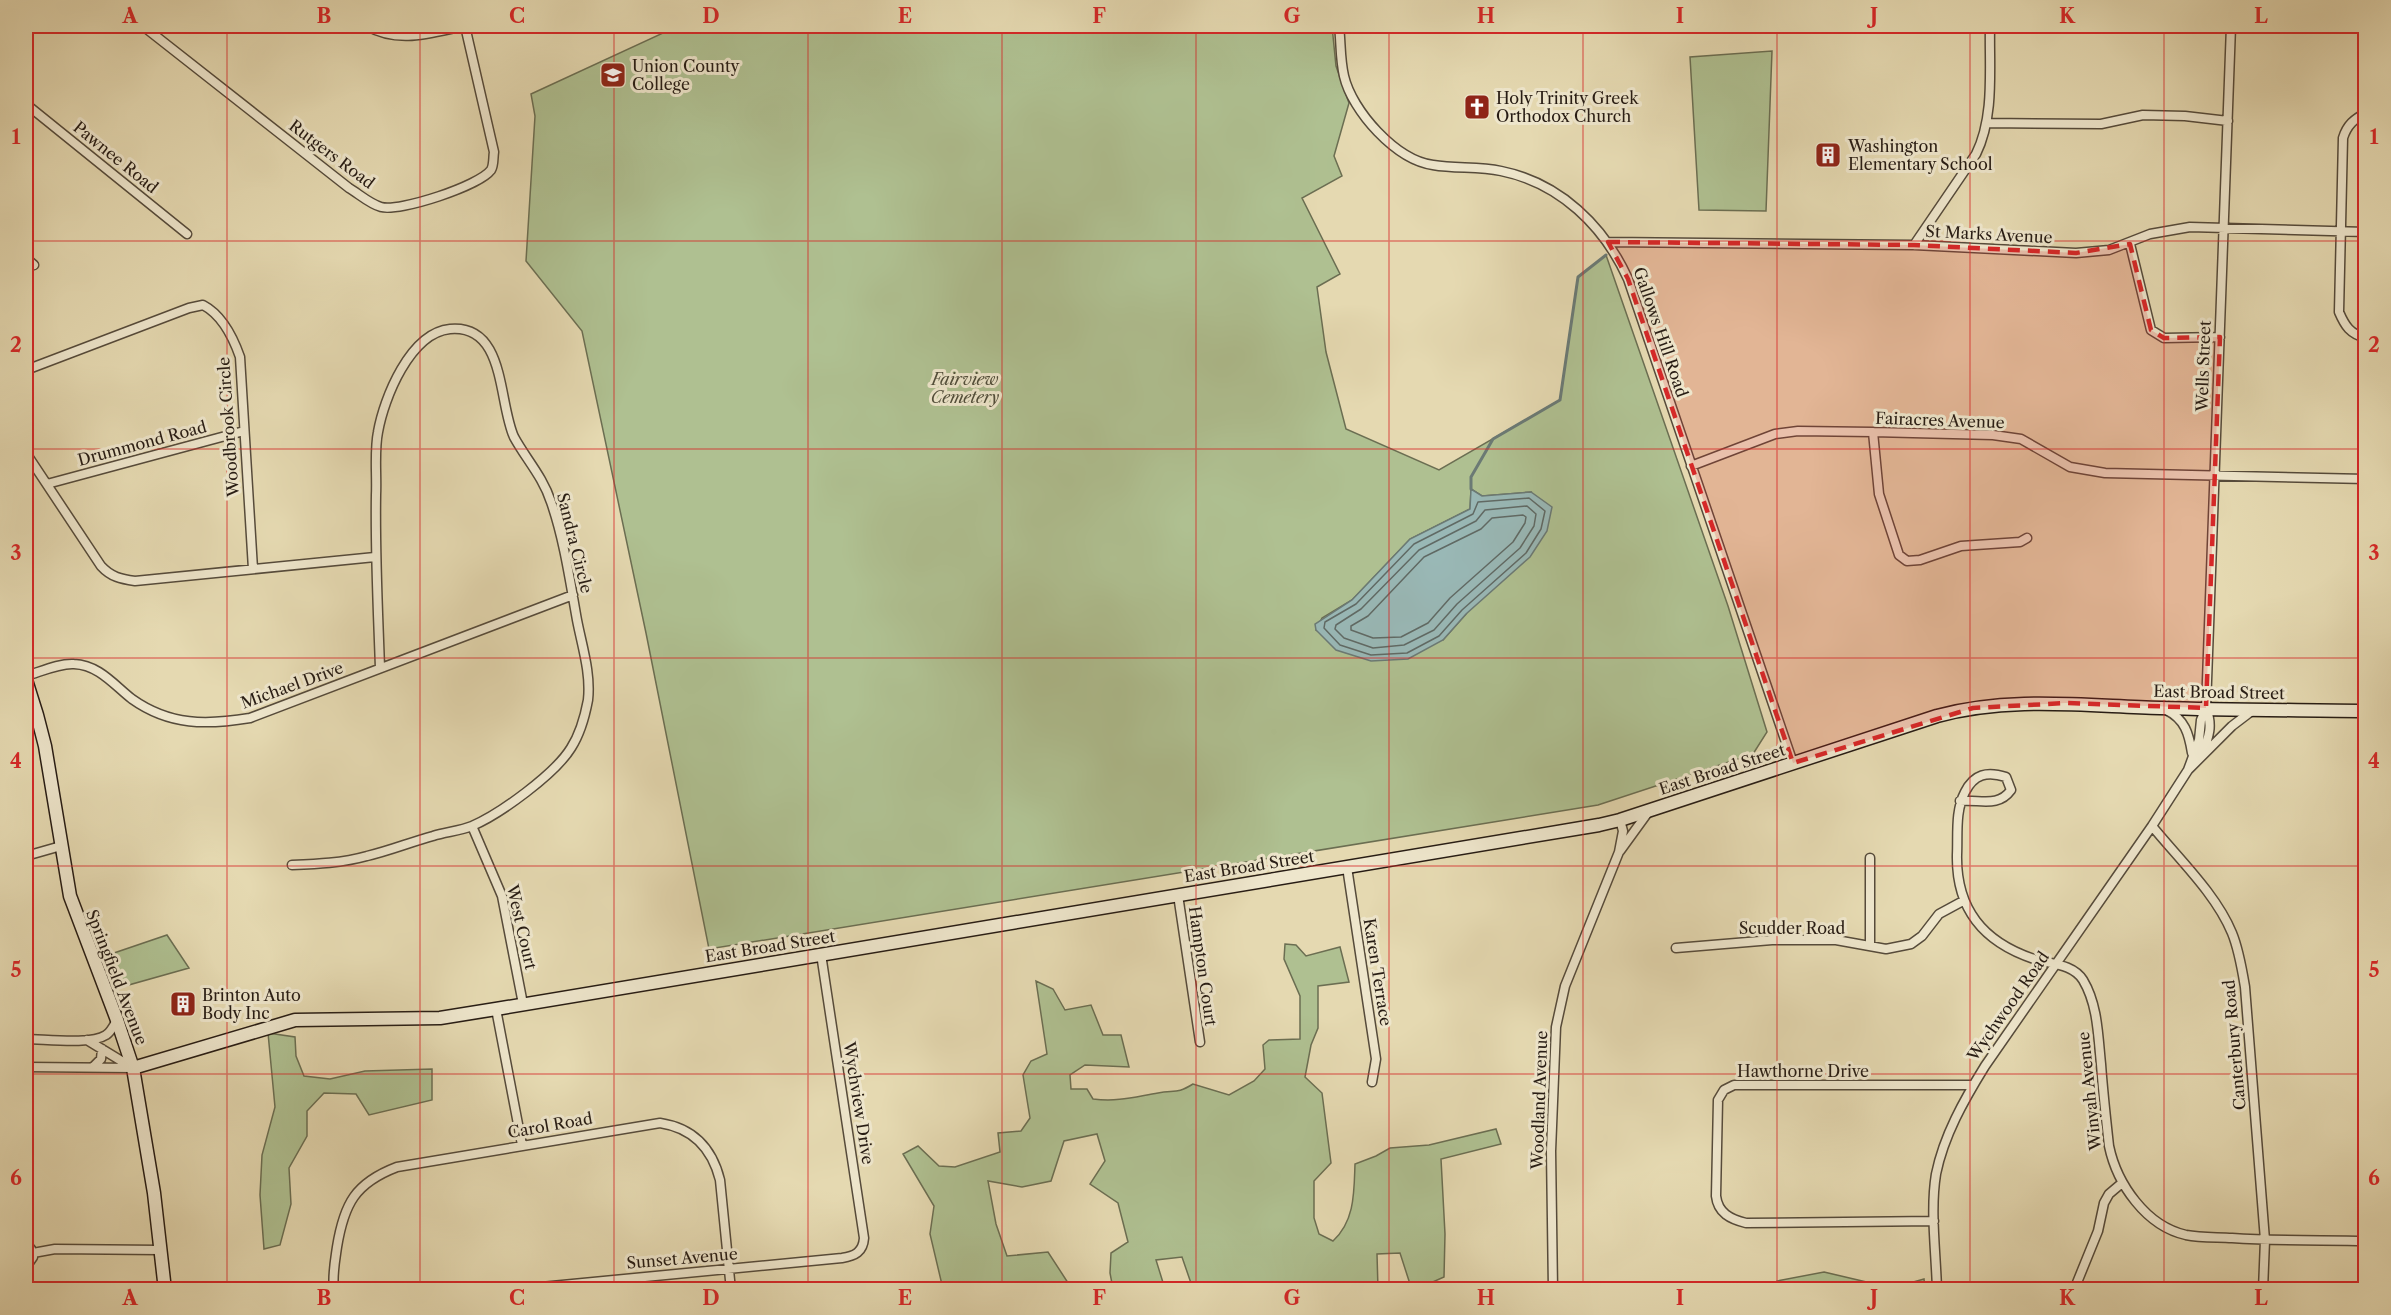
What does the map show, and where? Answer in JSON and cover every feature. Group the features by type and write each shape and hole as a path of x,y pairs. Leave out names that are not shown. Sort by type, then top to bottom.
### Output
{"street":[{"name":"Rutgers Road","path":"142,26 349,188 382,207 398,207 454,192 480,179 490,171 493,165 494,152 465,26"},
{"path":"367,26 393,36 415,37 465,26"},
{"name":"Gallows Hill Road","path":"1339,26 1344,77 1356,104 1389,144 1417,162 1493,169 1539,184 1586,216 1608,242 1628,279 1793,763"},
{"path":"1914,245 1976,154 1984,138 1987,123 1989,26"},
{"name":"Wells Street","path":"2206,708 2231,26"},
{"name":"Pawnee Road","path":"26,104 187,234"},
{"path":"2366,113 2355,118 2346,128 2343,138 2338,312 2345,327 2355,336 2366,338"},
{"path":"1987,123 2101,124 2143,115 2185,116 2228,121"},
{"name":"St Marks Avenue","path":"1608,242 1914,245 2076,253 2109,250 2130,244 2150,234 2190,227 2366,232"},
{"path":"2130,244 2151,330 2164,338 2220,337"},
{"path":"26,258 34,265"},
{"name":"Woodbrook Circle","path":"26,370 189,308 203,305 212,310 225,326 237,350 253,569"},
{"name":"Sandra Circle","path":"292,865 330,863 365,857 472,826 504,807 547,776 569,752 577,738 588,699 588,675 552,503 539,474 515,437 506,412 494,355 483,340 460,329 442,331 427,339 408,359 396,378 383,410 377,435 375,557 381,668"},
{"name":"Drummond Road","path":"47,484 244,431"},
{"name":"Fairacres Avenue","path":"1691,466 1775,434 1798,431 1873,432 1993,435 2021,439 2070,467 2105,473 2366,479"},
{"path":"1873,432 1879,494 1899,555 1907,561 1920,560 1961,546 2012,543 2027,538"},
{"path":"26,453 108,574 135,582 375,557"},
{"name":"Michael Drive","path":"26,678 72,664 87,666 98,671 152,711 195,723 220,723 250,718 573,595"},
{"name":"Springfield Avenue","path":"26,678 45,746 73,906 133,1068 154,1193 165,1290"},
{"name":"East Broad Street","path":"133,1068 295,1020 440,1018 1620,820 1937,716 1973,708 2011,704 2066,703 2160,708 2366,711"},
{"path":"2160,708 2174,714 2186,727 2196,757"},
{"name":"Wychwood Road","path":"2196,757 2206,708"},
{"name":"Wychwood Road","path":"1937,1290 1934,1221 1936,1176 1954,1120 1972,1085 2152,826 2196,757 2254,709"},
{"path":"1960,801 1994,802 2005,798 2011,790 2006,777 1994,773 1983,774 1974,779 1960,801 1957,863 1959,890 1963,901"},
{"name":"Woodland Avenue","path":"1619,852 1649,810"},
{"name":"Woodland Avenue","path":"1552,1290 1551,1151 1556,1026 1565,986 1619,852 1623,831 1620,820"},
{"name":"West Court","path":"472,826 502,897 523,1004"},
{"name":"Canterbury Road","path":"2152,826 2217,906 2232,932 2238,952 2245,987 2265,1240 2263,1290"},
{"path":"26,856 61,846"},
{"path":"1870,858 1870,945"},
{"name":"Karen Terrace","path":"1347,867 1376,1059 1372,1083"},
{"name":"Hampton Court","path":"1178,895 1200,1041"},
{"name":"Scudder Road","path":"1676,948 1772,940 1836,940 1886,949 1911,944 1922,936 1939,914 1963,901"},
{"name":"Winyah Avenue","path":"1963,901 1980,926 2007,947 2035,959 2073,970 2082,978 2093,1004 2113,1166 2131,1197 2145,1210 2171,1229 2187,1235 2265,1240 2366,1241"},
{"name":"Wychview Drive","path":"821,954 864,1238 863,1247 857,1254"},
{"path":"496,1009 522,1145"},
{"path":"26,1039 87,1040 108,1034 117,1020"},
{"path":"87,1040 133,1068"},
{"path":"93,1067 102,1059 102,1049"},
{"path":"26,1067 133,1068"},
{"name":"Hawthorne Drive","path":"1934,1221 1746,1223 1728,1217 1717,1204 1716,1196 1718,1100 1724,1090 1734,1085 1972,1085"},
{"name":"Carol Road","path":"334,1290 333,1281 340,1228 350,1199 367,1182 397,1167 660,1123 692,1134 711,1154 717,1166 731,1290"},
{"path":"2074,1290 2098,1230 2104,1203 2109,1194 2122,1183"},
{"path":"26,1244 33,1252 32,1261 26,1267"},
{"path":"33,1252 55,1250 160,1251"},
{"name":"Sunset Avenue","path":"510,1290 842,1258 857,1254"}],"highlighted area":[{"path":"1608,242 1914,245 2076,253 2130,244 2151,330 2164,338 2220,337 2206,708 2066,703 1973,708 1793,763 1628,279"}],"green space":[{"name":"Fairview Cemetery","path":"673,26 1332,26 1336,66 1349,103 1334,156 1342,176 1302,198 1340,274 1317,287 1326,352 1346,429 1439,470 1560,400 1578,277 1606,255 1728,606 1767,732 1753,754 1598,805 709,949 646,633 582,331 526,261 535,116 531,94 674,28","holes":["1471,489 1482,496 1531,492 1466,614 1443,640 1322,634 1316,630 1322,618 1352,600 1410,539 1470,509"]},
{"path":"1772,51 1766,211 1699,210 1690,57"},
{"path":"167,935 189,968 125,986 111,954"},
{"path":"1285,944 1296,945 1306,956 1340,947 1349,982 1318,986 1318,1028 1311,1045 1305,1077 1322,1093 1331,1163 1314,1181 1314,1218 1319,1234 1333,1241 1346,1224 1352,1206 1355,1164 1390,1148 1429,1145 1496,1129 1501,1144 1441,1159 1445,1234 1444,1277 1426,1285 1410,1284 1400,1253 1377,1254 1378,1289 1193,1289 1182,1257 1156,1260 1165,1289 1113,1289 1110,1273 1111,1253 1128,1242 1118,1203 1090,1184 1105,1161 1097,1134 1064,1141 1051,1181 1022,1187 988,1181 996,1224 1007,1256 1048,1252 1072,1289 943,1289 930,1234 934,1206 903,1154 918,1146 939,1166 955,1167 1000,1152 998,1133 1021,1131 1030,1118 1023,1075 1031,1061 1047,1054 1036,981 1053,989 1065,1010 1091,1005 1103,1035 1121,1035 1129,1067 1085,1065 1070,1075 1071,1089 1087,1089 1093,1099 1110,1100 1176,1091 1193,1084 1229,1095 1254,1081 1265,1069 1263,1045 1269,1040 1300,1039 1300,996 1284,959"},
{"path":"268,1033 295,1037 296,1056 304,1076 330,1079 365,1071 432,1069 432,1100 369,1115 356,1094 324,1093 307,1111 307,1136 289,1168 291,1204 280,1245 264,1249 260,1195 262,1155 275,1107"},
{"path":"1824,1272 1892,1288 1924,1279 1925,1289 1777,1289 1777,1281"}],"water":[{"path":"1471,489 1482,496 1531,492 1552,507 1547,531 1530,557 1466,614 1443,640 1408,659 1371,661 1336,650 1316,630 1315,624 1352,600 1410,539 1470,509"}],"waterway":[{"path":"1471,489 1471,477 1493,439 1560,400 1578,277 1606,255"}],"place":[{"name":"Union County College","path":"613,75"},
{"name":"Holy Trinity Greek Orthodox Church","path":"1477,107"},
{"name":"Washington Elementary School","path":"1828,155"},
{"name":"Brinton Auto Body Inc","path":"183,1004"}]}
